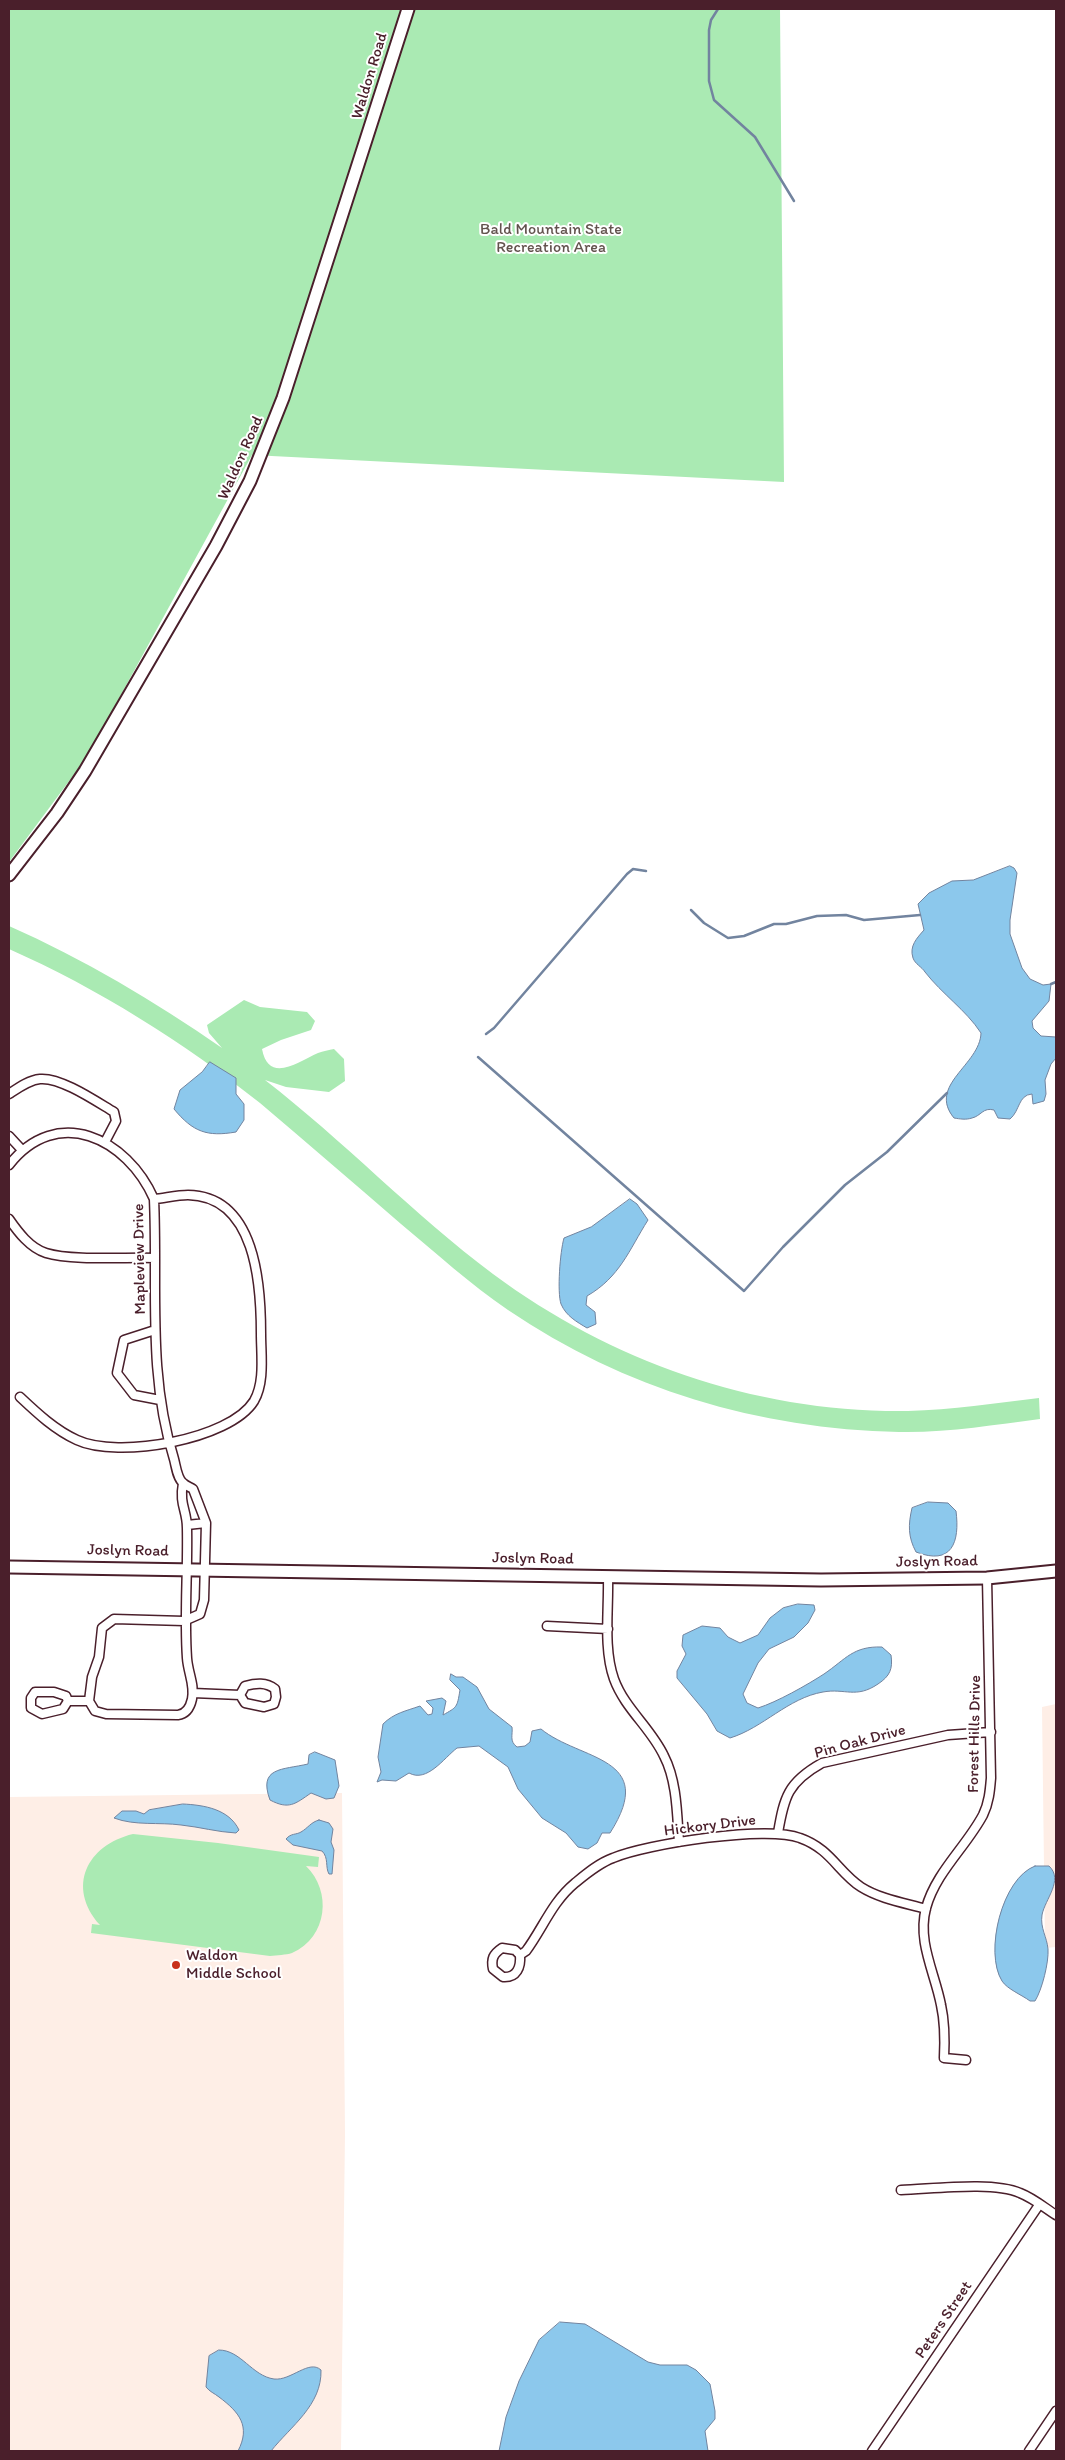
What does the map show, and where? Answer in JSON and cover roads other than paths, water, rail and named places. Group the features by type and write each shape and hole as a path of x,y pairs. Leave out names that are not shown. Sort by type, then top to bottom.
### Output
{"street":[{"name":"Waldon Road","path":"9,875 79,781 216,546 250,481 270,437 408,9"},
{"path":"9,1094 29,1082 42,1079 76,1090 114,1112 116,1121 105,1142"},
{"name":"Mapleview Drive","path":"9,1165 22,1150 34,1141 51,1134 63,1133 93,1137 105,1142 133,1164 146,1181 154,1199 156,1375 169,1443 183,1483 180,1498 187,1525 188,1568 184,1621 200,1614 204,1600 206,1523 193,1489 183,1483"},
{"path":"9,1136 22,1150"},
{"path":"20,1396 55,1428 78,1441 112,1448 136,1448 169,1443 204,1433 248,1410 255,1399 261,1376 259,1280 245,1232 227,1210 213,1201 189,1195 154,1199"},
{"path":"9,1219 22,1237 44,1252 60,1255 155,1258"},
{"path":"155,1330 124,1340 116,1374 134,1395 160,1400"},
{"path":"187,1525 206,1523"},
{"name":"Joslyn Road","path":"9,1567 205,1568 821,1580 987,1578 1056,1571"},
{"path":"608,1576 610,1663 620,1693 660,1748 670,1770 676,1801 679,1842"},
{"name":"Forest Hills Drive","path":"966,2060 944,2058 946,2032 924,1939 926,1909 934,1888 984,1813 991,1778 987,1578"},
{"path":"114,1619 184,1621 188,1668 193,1693 187,1710 178,1715 106,1714 96,1710 89,1701 92,1677 99,1657 100,1635 106,1623 114,1619"},
{"path":"547,1626 608,1629"},
{"path":"269,1684 275,1689 276,1697 274,1704 264,1707 244,1703 240,1695 245,1686 269,1684"},
{"path":"35,1692 54,1692 66,1696 68,1701 63,1709 42,1714 31,1708 30,1698 35,1692"},
{"path":"193,1693 240,1695"},
{"path":"68,1701 89,1701"},
{"name":"Pin Oak Drive","path":"778,1833 784,1801 792,1786 806,1772 822,1763 948,1735 991,1732"},
{"name":"Hickory Drive","path":"520,1955 532,1942 563,1895 597,1867 611,1858 642,1848 679,1842 778,1833 800,1838 821,1849 860,1887 872,1893 926,1909"},
{"path":"902,2190 993,2188 1021,2193 1056,2215"},
{"name":"Peters Street","path":"872,2451 1039,2205"},
{"path":"1029,2451 1056,2410"}],"water":[{"path":"1010,866 1017,873 1010,920 1010,934 1022,968 1030,979 1043,985 1051,984 1049,1001 1032,1021 1033,1028 1041,1036 1056,1037 1056,1058 1051,1064 1045,1080 1046,1094 1044,1101 1033,1104 1032,1094 1027,1095 1010,1119 998,1118 994,1110 990,1109 970,1119 954,1118 947,1106 947,1095 950,1085 973,1055 981,1033 914,960 912,954 913,946 924,930 918,904 929,893 952,881 973,880"},
{"path":"210,1062 236,1078 236,1094 244,1104 244,1120 236,1132 217,1134 201,1131 194,1128 174,1109 180,1090 202,1072"},
{"path":"630,1199 637,1204 648,1220 616,1272 598,1289 587,1296 586,1305 595,1312 596,1324 587,1328 569,1315 561,1304 559,1291 561,1253 564,1238 591,1227"},
{"path":"928,1502 948,1503 956,1511 955,1541 946,1553 938,1556 928,1556 916,1552 910,1536 909,1525 912,1508"},
{"path":"798,1604 814,1605 815,1610 808,1623 794,1637 769,1649 758,1663 743,1694 747,1703 758,1708 774,1702 824,1674 857,1651 872,1647 882,1647 891,1655 891,1668 888,1675 878,1684 863,1691 831,1691 810,1695 798,1700 754,1727 730,1738 717,1731 707,1714 677,1678 677,1671 686,1654 682,1646 683,1635 702,1626 720,1628 728,1637 740,1643 758,1635 770,1618 783,1608"},
{"path":"451,1674 456,1677 463,1677 477,1687 489,1709 512,1727 512,1740 517,1747 525,1746 530,1742 532,1731 541,1729 608,1764 620,1775 625,1789 623,1808 610,1833 602,1833 597,1843 588,1849 578,1847 566,1833 542,1818 518,1789 508,1767 479,1746 457,1748 435,1768 422,1775 409,1773 396,1781 382,1780 377,1782 381,1772 378,1757 383,1724 396,1715 420,1706 428,1715 432,1714 433,1708 426,1701 442,1698 446,1701 443,1715 451,1710 457,1704 460,1690 450,1680"},
{"path":"315,1752 335,1760 339,1786 334,1798 326,1799 311,1793 301,1800 287,1805 270,1800 267,1781 270,1776 281,1769 308,1764 309,1755"},
{"path":"183,1804 207,1807 222,1813 235,1823 239,1830 236,1833 173,1824 130,1822 114,1818 122,1811 136,1811 144,1814 149,1810"},
{"path":"319,1820 329,1823 333,1829 331,1842 334,1850 332,1874 329,1874 322,1851 293,1845 286,1839"},
{"path":"1035,1866 1049,1866 1055,1877 1042,1915 1042,1924 1048,1949 1046,1968 1038,1996 1035,2001 1030,2001 1004,1984 997,1968 995,1952 999,1917 1005,1900 1013,1885 1023,1873"},
{"path":"560,2322 585,2324 648,2362 660,2365 687,2365 696,2370 710,2384 715,2411 715,2419 705,2431 708,2451 499,2451 506,2417 519,2381 539,2340"},
{"path":"219,2350 234,2354 259,2373 274,2379 287,2377 311,2367 321,2370 320,2383 311,2404 296,2424 271,2451 238,2451 243,2434 241,2420 232,2408 206,2387 209,2356"}],"waterway":[{"path":"718,9 711,20 709,30 709,81 714,100 755,137 794,201"},
{"path":"486,1034 494,1028 627,874 633,869 646,871"},
{"path":"691,910 704,923 728,938 744,936 774,924 786,924 817,916 846,915 864,920 920,915"},
{"path":"1051,984 1056,982"},
{"path":"478,1057 744,1291 783,1247 845,1185 887,1152 947,1093"}],"place":[{"name":"Waldon Middle School","path":"176,1965"}],"park label":[{"name":"Bald Mountain State Recreation Area","path":"551,239"}]}
